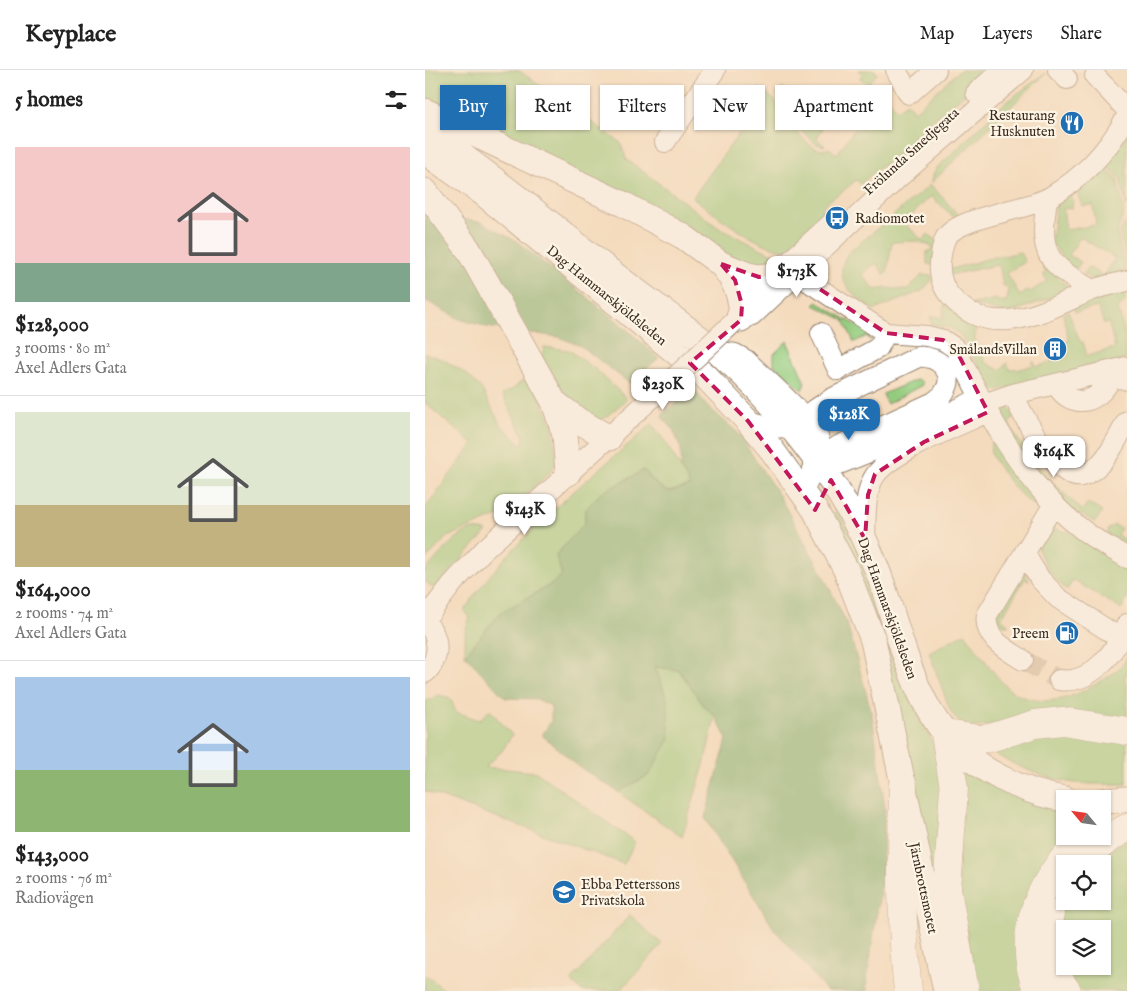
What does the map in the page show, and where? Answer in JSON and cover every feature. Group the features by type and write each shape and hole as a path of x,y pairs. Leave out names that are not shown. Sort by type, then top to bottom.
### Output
{"highway":[{"path":"965,991 947,890 954,788 945,734 979,739 990,738 1035,724 1063,721 1127,732"},
{"path":"903,785 901,873 904,952 908,991"},
{"path":"1111,819 1127,810"},
{"path":"1089,855 1109,838 1127,828"},
{"path":"1038,991 1030,963 1028,944 1035,906 1060,862 1077,845"},
{"path":"1056,898 1050,918 1047,947 1056,977 1067,991"}],"main road":[{"path":"425,111 623,204 684,237 721,264 735,280 739,316"},
{"name":"Dag Hammarskjöldsleden","path":"425,129 496,179 617,276 717,352 797,422 865,540 882,583 909,668 931,716 945,734"},
{"name":"Dag Hammarskjöldsleden","path":"425,152 483,193 705,376 748,421 809,501 846,570 873,640 903,785"},
{"path":"425,191 468,249 554,402 565,435 568,473"},
{"path":"721,264 748,275 759,277 786,272"},
{"path":"554,402 579,421 609,438"},
{"path":"945,734 966,755 995,775 1032,791 1056,797"},
{"name":"Järnbrottsmotet","path":"903,785 945,991"},
{"path":"1111,800 1127,799"}],"street":[{"path":"665,142 715,70"},
{"path":"896,70 909,94 936,70"},
{"name":"Frölunda Smedjegata","path":"425,620 453,583 485,549 609,438 1002,70"},
{"name":"Frölunda Smedjegata","path":"786,272 1023,70"},
{"path":"1095,76 1127,110"},
{"path":"1127,116 1098,160 1070,184 1047,199 963,226 950,233 944,241 941,251 940,268 943,287 956,303 972,314 1002,320 1041,314 1092,290 1127,281"},
{"path":"1047,199 1043,239 1048,255 1059,269 1092,290"},
{"path":"786,272 886,333 927,336 943,340 955,348 984,405 1009,448 1054,504 1093,538 1127,558"},
{"path":"821,333 838,370 878,348 886,333"},
{"path":"748,421 775,428 797,422 831,399 918,357 935,358 941,362 948,376 945,392 934,402 840,445 809,501"},
{"path":"824,471 1013,394 1127,367"},
{"path":"1056,384 1066,396 1083,402 1093,399 1112,379 1127,380"},
{"path":"1013,394 1020,411 1050,456 1063,471 1073,476 1082,476 1104,458 1127,421"},
{"path":"865,540 870,487 875,474 892,460 984,405"},
{"path":"809,501 819,499 824,471"},
{"path":"1023,660 1005,649 991,635 986,623 991,607 1054,504"},
{"path":"1024,553 1040,579 1058,598 1124,632 1108,658 1099,666 1076,680 1059,680"},
{"path":"425,620 432,630 437,647 434,660 425,673"}],"highlighted area":[{"path":"721,264 759,277 775,275 785,266 886,333 943,340 955,348 988,412 924,442 875,474 868,495 865,539 831,480 815,510 748,421 690,363 741,320 742,305 735,280"}],"green space":[{"path":"425,70 518,70 539,85 516,85 516,130 590,130 590,121 600,130 621,143 626,159 719,228 782,259 775,264 751,267 484,130 506,130 506,85 440,85 440,108 425,100"},
{"path":"858,70 875,70 877,74 868,84 860,78 862,74"},
{"path":"960,70 993,70 911,139 913,143 861,184 856,180 826,203 822,207 824,211 789,249 779,249 753,239 693,197 742,130 765,130 765,92 775,102 775,130 795,130 814,147 822,150 829,148 837,154 854,130 892,130 892,103 896,110 907,103 915,111"},
{"path":"1046,73 930,184 935,170 1006,102"},
{"path":"1127,129 1127,208 1120,178 1103,162"},
{"path":"800,130 822,130 817,138 825,146 816,144"},
{"path":"1101,165 1117,179 1124,213 1117,232 1126,273 1110,278 1088,278 1084,274 1088,267 1104,276 1115,258 1080,237 1069,255 1081,262 1074,272 1051,242 1056,206 1071,194 1073,200 1072,208 1063,209 1066,230 1096,225 1093,205 1082,206 1077,187"},
{"path":"930,184 962,219 959,222 931,196 904,223 922,240 928,234 937,242 933,265 927,264 927,251 932,250 932,246 917,241 892,242 887,273 884,274 876,263 862,274 875,290 886,288 907,290 922,275 932,276 933,279 922,291 874,310 859,299 847,286 843,279 843,263 848,253"},
{"path":"425,214 481,222 516,241 615,319 659,358 629,383 581,346 559,337 487,327 459,319 425,300"},
{"path":"1124,223 1127,237 1127,263 1120,233"},
{"path":"1020,252 1025,262 1007,273 1020,296 1047,281 1043,274 1046,273 1043,268 1046,266 1072,290 1007,314 972,304 995,299 1001,302 1007,300 1009,289 1003,285 1000,268 997,265 949,275 948,270 1001,255"},
{"path":"1123,290 1126,300 1118,309 1127,342 1124,343 1127,359 994,391 960,335 950,328 931,324 931,316 943,318 944,305 946,305 961,315 960,318 964,321 967,319 976,325 975,339 986,363 1000,370 1007,363 1010,370 1033,365 1033,361 1037,367 1068,355 1065,342 1069,341 1063,314 1068,311 1080,342 1083,342 1087,356 1115,348 1109,323 1104,324 1098,307 1075,312 1073,305"},
{"path":"817,302 868,332 871,341 867,336 854,342 844,320 814,305"},
{"path":"787,341 805,383 802,390 774,365 774,354"},
{"path":"544,347 569,350 595,369 627,399 600,422 573,406 542,357"},
{"path":"425,353 444,360 468,375 481,388 500,424 522,445 524,437 502,394 513,389 529,375 552,423 557,462 549,473 505,513 447,537 425,560 425,508 473,444 425,403"},
{"path":"916,380 922,382 922,385 887,404 883,394"},
{"path":"694,388 704,403 737,432 778,494 822,573 847,624 872,714 885,809 882,878 866,986 868,991 827,991 774,929 705,818 727,739 715,716 704,706 679,670 655,667 667,699 670,739 649,775 618,792 578,766 542,735 551,721 551,706 537,699 505,698 465,655 500,613 552,584 562,575 556,555 585,523 585,510 601,493 644,470 656,484 668,492 690,486 681,469 681,449 673,429 661,416"},
{"path":"1008,406 1014,415 1009,424 1024,449 1051,481 1082,510 1088,503 1102,512 1095,522 1080,514 1076,516 1015,445 998,411 998,408"},
{"path":"652,424 666,443 691,486 668,493 656,484 644,470 585,510 585,523 556,555 562,575 552,584 500,613 465,655 465,632 470,617 464,611 482,585 503,560 551,512"},
{"path":"992,441 1036,498 1037,506 1026,500 995,461 991,454"},
{"path":"838,510 868,571 911,700 933,743 943,790 934,882 830,516"},
{"path":"1114,525 1121,528 1117,535 1127,541 1127,545 1108,535 1107,530"},
{"path":"1054,527 1055,530 1069,532 1127,566 1127,599 1121,609 1073,580 1067,590 1053,576 1037,546 1048,530"},
{"path":"473,529 487,531 434,589 425,581 425,571 453,541"},
{"path":"1023,570 1029,581 1025,579 1001,618 1009,625 1003,625 995,618"},
{"path":"965,633 1010,690 1030,699 1040,701 1070,697 1080,693 1111,675 1127,657 1127,675 1124,678 1127,684 1127,722 1005,723 969,728 958,721 950,710 929,652"},
{"path":"655,667 679,670 704,706 715,716 704,765 682,837 618,792 649,775 667,699"},
{"path":"438,695 450,698 456,712 479,720 490,710 512,735 502,751 485,767 536,772 635,842 624,864 425,791 425,702"},
{"path":"1062,731 1127,740 1127,784 1082,784 1053,779 1021,767 991,752 1038,735"},
{"path":"962,765 1056,805 1056,845 1069,845 1067,855 1056,855 1056,892 1028,991 977,991 958,880"},
{"path":"1127,837 1127,991 1082,991 1068,975 1111,975 1111,920 1059,920 1062,910 1111,910 1111,855 1104,855"},
{"path":"630,915 662,944 620,991 582,991 571,981"},
{"path":"425,975 446,991 425,991"}],"tunnel":[{"path":"1023,660 1059,680"}],"place":[{"name":"Restaurang Husknuten","path":"1072,123"},
{"name":"Radiomotet","path":"837,218"},
{"name":"SmålandsVillan","path":"1055,349"},
{"name":"Preem","path":"1067,633"},
{"name":"Ebba Petterssons Privatskola","path":"564,892"}]}
